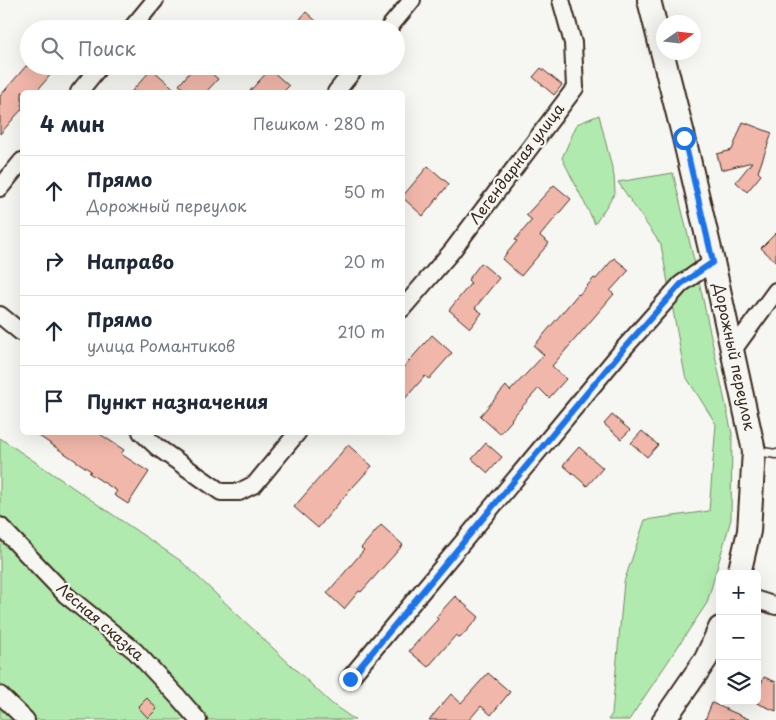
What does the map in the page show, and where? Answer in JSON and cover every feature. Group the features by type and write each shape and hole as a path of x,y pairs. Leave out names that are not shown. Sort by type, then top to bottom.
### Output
{"main road":[{"name":"Дорожный переулок","path":"649,0 713,262 754,451 749,530 740,570"},
{"path":"664,720 706,659 716,637"}],"street":[{"path":"138,20 155,0"},
{"path":"395,20 412,0"},
{"name":"Легендарная улица","path":"405,306 452,251 575,88 573,43 560,0"},
{"path":"81,90 93,75"},
{"path":"338,90 350,75"},
{"path":"0,188 20,163"},
{"path":"350,679 625,347 681,284 713,262"},
{"path":"733,350 776,291"},
{"path":"0,315 20,331"},
{"path":"144,435 158,447 221,492 239,492 255,484 296,435"},
{"name":"Лесная сказка","path":"0,526 66,595 135,651 198,720"},
{"path":"761,601 776,606"},
{"path":"0,695 26,720"}],"lane":[{"path":"754,451 776,454"}],"green space":[{"path":"599,115 614,176 615,193 595,224 562,158 577,124"},
{"path":"673,173 699,281 732,434 731,519 707,603 629,720 608,720 612,714 624,582 645,520 709,511 716,424 685,375 661,245 618,182"},
{"path":"0,438 181,561 332,704 355,720 0,720"}],"building":[{"path":"306,12 315,20 299,20"},
{"path":"541,68 562,85 554,95 533,77"},
{"path":"20,73 20,75 50,75 38,90 20,90 20,111 0,134 0,96"},
{"path":"147,75 159,75 176,90 133,90"},
{"path":"187,75 213,75 218,79 208,90 185,90 179,85"},
{"path":"265,75 277,75 289,86 285,90 251,90"},
{"path":"743,122 772,133 758,172 761,175 747,192 736,182 752,162 721,170 717,154 732,150"},
{"path":"428,166 449,184 423,216 405,200 405,193"},
{"path":"554,185 571,199 540,236 549,243 521,276 502,259 532,220 526,215"},
{"path":"776,233 776,262 761,248"},
{"path":"614,258 629,270 610,291 614,294 552,366 566,379 549,398 539,388 500,434 480,416 506,386 510,391 544,355 534,346 578,294 594,278 596,279"},
{"path":"481,263 499,278 475,308 482,313 470,328 449,310 471,283 468,280"},
{"path":"432,335 452,353 429,379 425,376 405,399 405,366"},
{"path":"612,415 630,430 621,439 604,424"},
{"path":"642,431 658,445 647,457 631,443"},
{"path":"37,435 102,435 124,450 121,454 149,472 128,504 114,495 117,491 89,473 91,471"},
{"path":"486,443 502,457 488,473 472,459"},
{"path":"348,445 372,466 318,528 294,507"},
{"path":"579,447 603,468 587,486 563,465"},
{"path":"381,525 403,545 344,609 327,593 364,550 361,548"},
{"path":"455,596 479,617 460,638 456,635 428,667 409,651 438,619 436,617"},
{"path":"488,673 510,692 491,715 481,706 469,720 429,720 451,694 461,703"},
{"path":"764,677 776,682 776,711 761,705 761,684"},
{"path":"147,698 157,709 148,718 138,707"},
{"path":"712,703 751,720 705,720"}],"route":[{"path":"350,679 625,347 681,284 713,262 684,138"}]}
